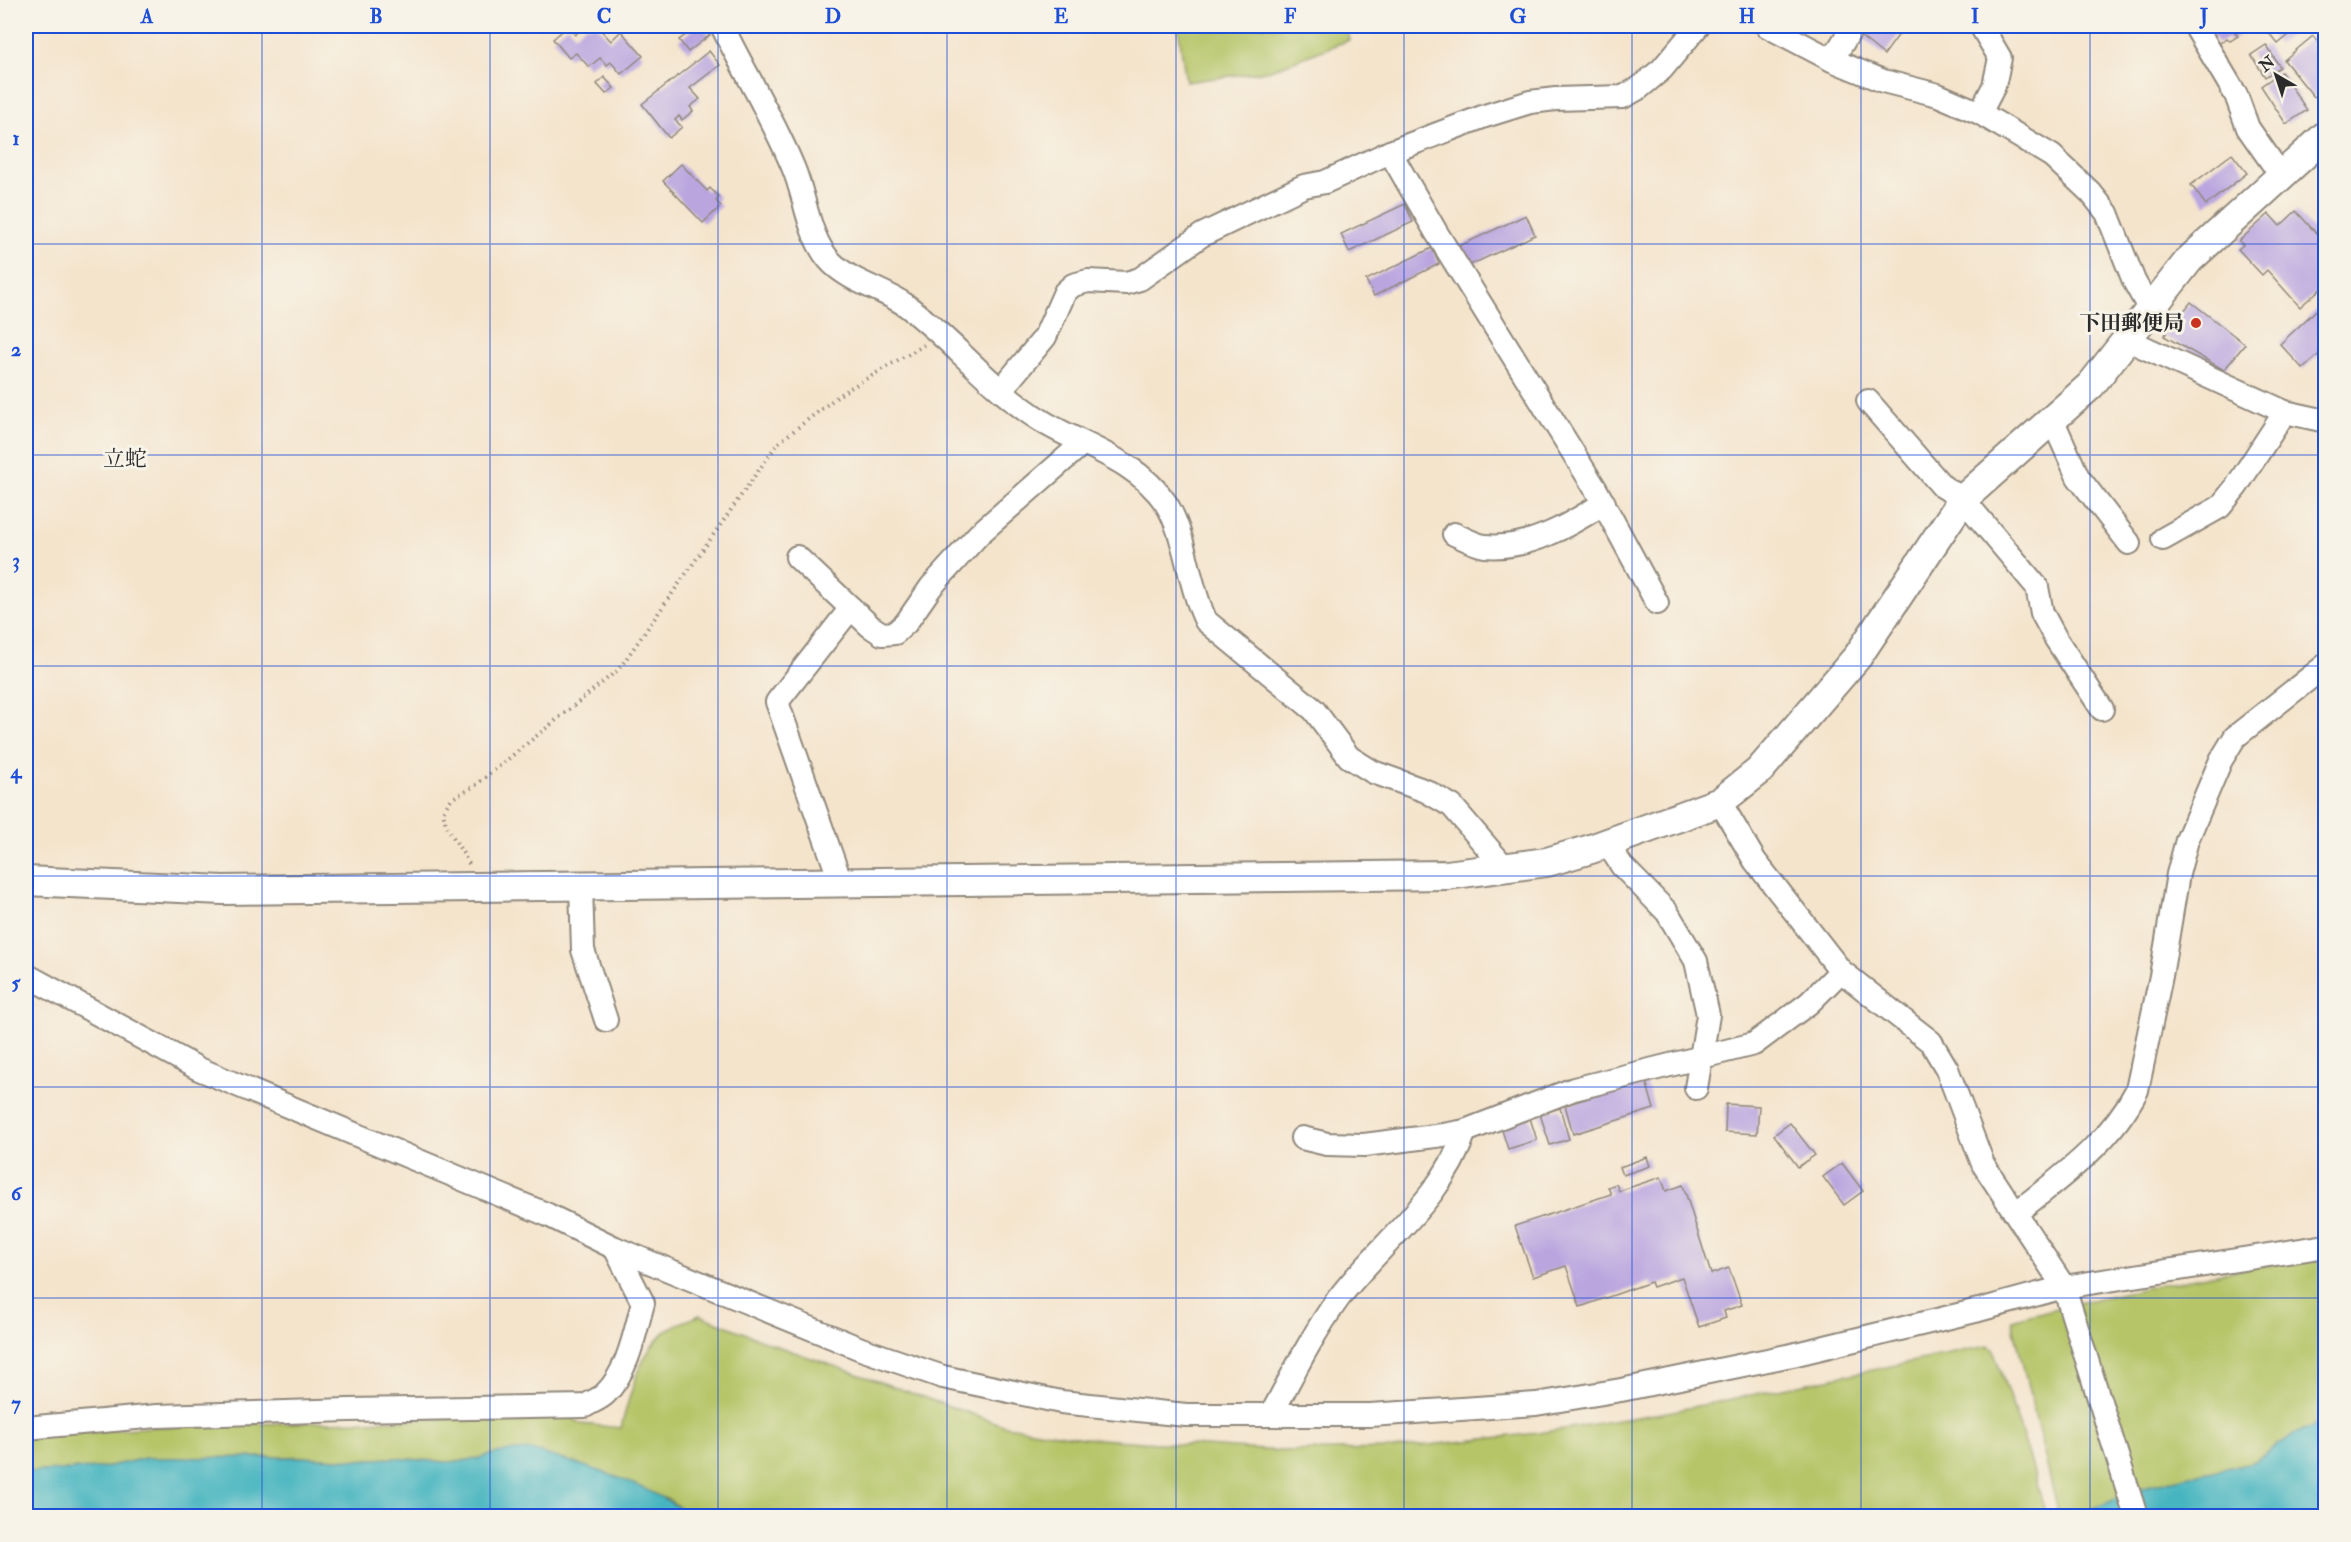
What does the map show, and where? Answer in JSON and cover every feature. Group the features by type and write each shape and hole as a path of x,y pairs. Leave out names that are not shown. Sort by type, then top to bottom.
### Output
{"street":[{"path":"722,26 793,167 815,235 831,262 859,283 905,305 1001,390 1044,423 1146,479 1166,503 1175,523 1196,601 1206,621 1314,710 1349,757 1373,772 1426,791 1452,806 1504,868"},
{"path":"1001,390 1045,337 1065,292 1072,285 1088,281 1126,283 1140,279 1177,250 1202,235 1304,186 1325,182 1390,152 1530,102 1623,97 1639,88 1662,69 1698,26"},
{"path":"1767,26 1832,60 1883,81 1938,95 1980,113 2052,156 2091,193 2107,213 2134,281 2150,310"},
{"path":"1832,60 1853,26"},
{"path":"1980,113 1994,86 2000,58 1981,26"},
{"path":"2195,26 2236,95 2248,128 2280,174"},
{"path":"26,881 223,890 1447,875 1547,862 1607,843 1720,802 1759,771 1858,656 1963,498 2053,421 2091,385 2189,260 2325,135"},
{"path":"1390,152 1436,232 1604,503 1657,603"},
{"path":"2128,340 2285,412 2325,421"},
{"path":"1868,401 1942,486 1963,498 2037,587 2042,613 2056,639 2102,709"},
{"path":"2163,539 2220,507 2236,487 2285,412"},
{"path":"2053,421 2078,477 2129,543"},
{"path":"797,557 882,634 895,633 906,623 931,587 979,534 1083,443"},
{"path":"1454,534 1484,546 1519,544 1569,524 1604,503"},
{"path":"841,883 777,708 777,702 851,608"},
{"path":"2016,1213 2078,1164 2126,1112 2137,1090 2187,840 2222,760 2235,737 2325,665"},
{"path":"1720,802 1755,861 1841,971 1931,1042 1947,1069 1983,1164 2065,1293 2136,1516"},
{"path":"1607,843 1622,866 1667,912 1696,961 1708,1015 1696,1088"},
{"path":"581,886 583,950 606,1020"},
{"path":"1302,1138 1328,1144 1364,1145 1465,1131 1574,1089 1754,1044 1770,1035 1809,1003 1841,971"},
{"path":"26,975 199,1069 548,1215 615,1248 861,1349 944,1377 1061,1402 1186,1415 1370,1415 1536,1404 1621,1390 1792,1355 2065,1293 2325,1246"},
{"path":"1271,1415 1309,1345 1338,1299 1439,1182 1457,1154 1465,1131"},
{"path":"26,1428 157,1416 585,1406 604,1395 617,1380 635,1334 643,1303 615,1248"}],"path":[{"path":"484,887 446,825 443,812 452,799 476,785 620,669 675,586 778,443 843,393 939,334"}],"green space":[{"path":"1178,26 1346,26 1349,40 1268,71 1186,82"},
{"path":"2325,1256 2325,1420 2293,1435 2253,1462 2147,1486 2076,1516 2059,1516 2012,1320 2090,1300 2168,1284"},
{"path":"700,1315 774,1345 1006,1426 1083,1438 1279,1451 1392,1449 1539,1433 1668,1412 1988,1346 1993,1349 2029,1455 2046,1516 691,1516 668,1499 501,1452 472,1460 447,1462 393,1458 356,1460 301,1457 146,1458 101,1468 26,1472 26,1436 152,1427 569,1415 581,1424 621,1428 638,1371 653,1345 674,1326"}],"water":[{"path":"2325,1420 2325,1516 2076,1516 2147,1486 2253,1462 2293,1435"},
{"path":"531,1450 635,1484 691,1516 26,1516 26,1472 101,1468 146,1458 301,1457 356,1460 393,1458 447,1462 472,1460 501,1452"}],"building":[{"path":"568,26 575,35 585,26 597,26 611,41 621,31 643,56 621,74 611,62 607,65 600,58 589,67 576,53 569,58 553,39"},
{"path":"698,26 702,26 710,35 688,52 679,40"},
{"path":"1866,26 1905,26 1884,55 1859,35"},
{"path":"2205,26 2245,26 2235,32 2238,36 2230,41 2227,38 2218,44"},
{"path":"2276,26 2300,26 2278,44 2268,32"},
{"path":"2313,36 2326,51 2326,88 2314,97 2284,60"},
{"path":"2266,45 2280,67 2265,77 2251,55"},
{"path":"709,51 720,65 690,88 700,99 690,107 693,111 682,120 679,116 675,120 682,127 669,138 642,104"},
{"path":"2281,72 2307,110 2286,124 2261,86"},
{"path":"604,77 614,88 606,94 597,84"},
{"path":"2232,154 2247,173 2206,205 2191,185"},
{"path":"681,164 707,191 710,188 719,197 716,201 721,206 703,223 663,181"},
{"path":"1405,204 1413,222 1349,252 1341,234"},
{"path":"2296,211 2326,244 2326,284 2300,307 2267,270 2262,275 2238,249 2243,245 2239,241 2269,214 2280,226"},
{"path":"1526,215 1535,235 1468,266 1459,246"},
{"path":"1432,248 1439,264 1374,296 1366,280"},
{"path":"2326,301 2326,348 2303,369 2280,344"},
{"path":"2191,302 2245,344 2224,370 2164,336"},
{"path":"1646,1081 1654,1109 1573,1134 1565,1105"},
{"path":"1726,1104 1759,1106 1757,1134 1725,1132"},
{"path":"1560,1108 1569,1139 1550,1145 1540,1114"},
{"path":"1529,1115 1537,1140 1508,1149 1500,1124"},
{"path":"1790,1123 1815,1155 1798,1167 1774,1135"},
{"path":"1647,1157 1650,1166 1623,1175 1620,1167"},
{"path":"1842,1163 1863,1191 1844,1205 1823,1177"},
{"path":"1661,1177 1666,1191 1683,1185 1711,1274 1729,1268 1742,1305 1724,1311 1726,1318 1699,1327 1682,1277 1653,1287 1651,1282 1580,1307 1566,1266 1533,1277 1515,1226 1611,1194 1608,1187 1616,1184 1619,1191"}],"place":[{"name":"下田郵便局","path":"2196,323"}],"district":[{"name":"立蛇","path":"125,459"}]}
